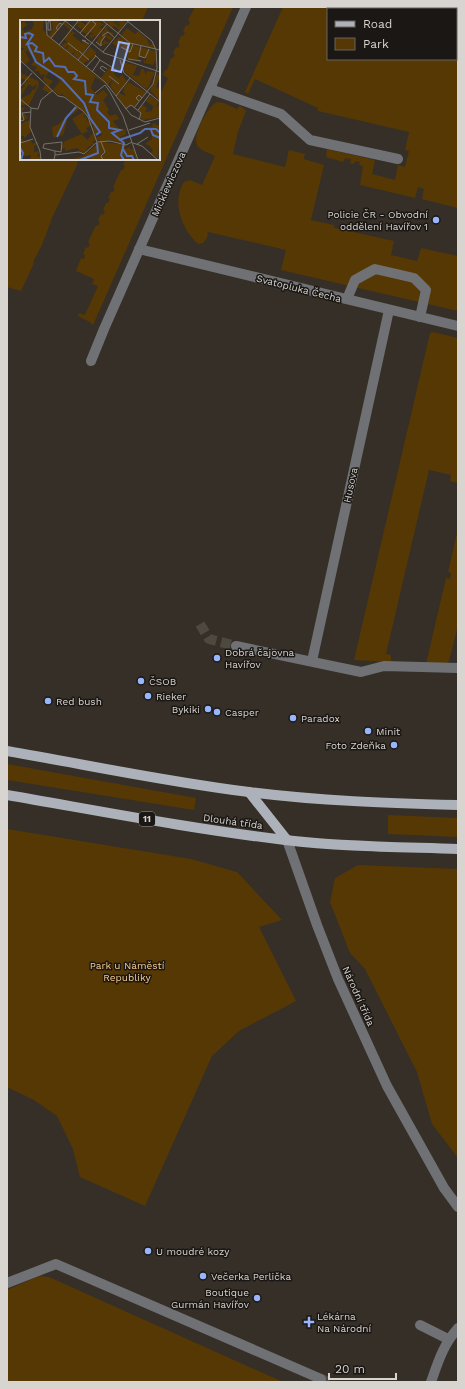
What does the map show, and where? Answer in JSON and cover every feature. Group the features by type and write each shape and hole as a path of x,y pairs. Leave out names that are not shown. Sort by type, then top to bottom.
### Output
{"main road":[{"path":"7,751 249,792 314,799 458,805"},
{"name":"Národní třída","path":"249,792 287,840"},
{"name":"Dlouhá třída","path":"7,796 241,834 287,840 334,844 458,849"}],"street":[{"name":"Mickiewiczova","path":"91,361 246,7"},
{"path":"210,89 281,114 310,140 398,159"},
{"name":"Svatopluka Čecha","path":"139,249 458,326"},
{"path":"348,300 355,280 375,269 414,278 426,290 420,317"},
{"name":"Husova","path":"312,661 389,310"},
{"path":"236,646 361,672 384,666 458,668"},
{"name":"Národní třída","path":"287,840 338,979 387,1086 444,1188 458,1207"},
{"path":"7,1283 56,1264 321,1379"},
{"path":"420,1325 448,1339"},
{"path":"430,1382 448,1339 458,1328"}],"green space":[{"path":"7,7 148,7 142,20 20,20 20,160 78,160 21,291 7,287"},
{"path":"194,7 233,7 93,325 78,316 79,313 85,315 98,286 92,284 94,279 76,271 81,258 84,259 85,255 83,254 86,247 88,248 90,244 88,242 96,225 98,226 100,222 98,220 101,214 103,215 105,211 103,210 106,203 108,203 110,199 108,198 111,192 115,189 113,187 121,170 123,170 125,166 123,165 126,160 160,160 160,95 168,78 163,75 165,70 167,70 171,58 175,55 173,53 176,47 178,48 180,44 178,43 181,36 183,36 185,32 183,31 186,25 188,26 190,22 188,20"},
{"path":"283,7 458,7 458,208 422,199 424,189 418,187 415,198 360,185 363,166 359,165 360,162 355,161 354,164 350,163 351,159 345,158 343,162 326,157 327,149 375,160 372,174 395,180 398,165 405,167 409,151 405,150 409,132 318,111 318,108 255,79 248,94 245,92"},
{"path":"217,102 224,103 237,109 239,106 246,111 238,132 233,154 285,167 289,150 305,154 304,159 324,165 311,220 334,225 335,228 394,241 391,255 417,261 421,248 458,256 458,311 281,270 286,250 208,232 207,238 203,243 198,244 187,231 183,223 178,206 178,198 184,182 190,180 202,185 215,156 200,149 196,141 199,128 205,115"},
{"path":"433,332 458,338 458,483 450,481 451,475 429,470 386,654 391,655 391,662 354,660 430,333"},
{"path":"458,529 458,625 449,661 447,663 426,664 446,578 450,579 451,573 448,572"},
{"path":"7,764 196,798 194,810 7,780"},
{"path":"388,815 458,818 458,837 388,834"},
{"name":"Park u Náměstí Republiky","path":"7,829 191,859 237,872 282,920 259,927 296,1001 239,1031 212,1056 145,1206 80,1177 73,1149 57,1116 34,1100 7,1087"},
{"path":"358,865 458,869 458,1158 432,1124 417,1072 365,969 350,953 330,902 335,878"},
{"path":"39,1276 49,1277 283,1382 7,1382 7,1290"}],"tunnel":[{"path":"200,624 209,639 236,646"},
{"path":"321,1379 329,1382"}],"place":[{"name":"Policie ČR - Obvodní oddělení Havířov 1","path":"436,220"},
{"name":"Dobrá čajovna Havířov","path":"217,658"},
{"name":"ČSOB","path":"141,681"},
{"name":"Rieker","path":"148,696"},
{"name":"Red bush","path":"48,701"},
{"name":"Bykiki","path":"208,709"},
{"name":"Casper","path":"217,712"},
{"name":"Paradox","path":"293,718"},
{"name":"Minit","path":"368,731"},
{"name":"Foto Zdeňka","path":"394,745"},
{"name":"U moudré kozy","path":"148,1251"},
{"name":"Večerka Perlička","path":"203,1276"},
{"name":"Boutique Gurmán Havířov","path":"257,1298"},
{"name":"Lékárna Na Národní","path":"309,1322"}]}
